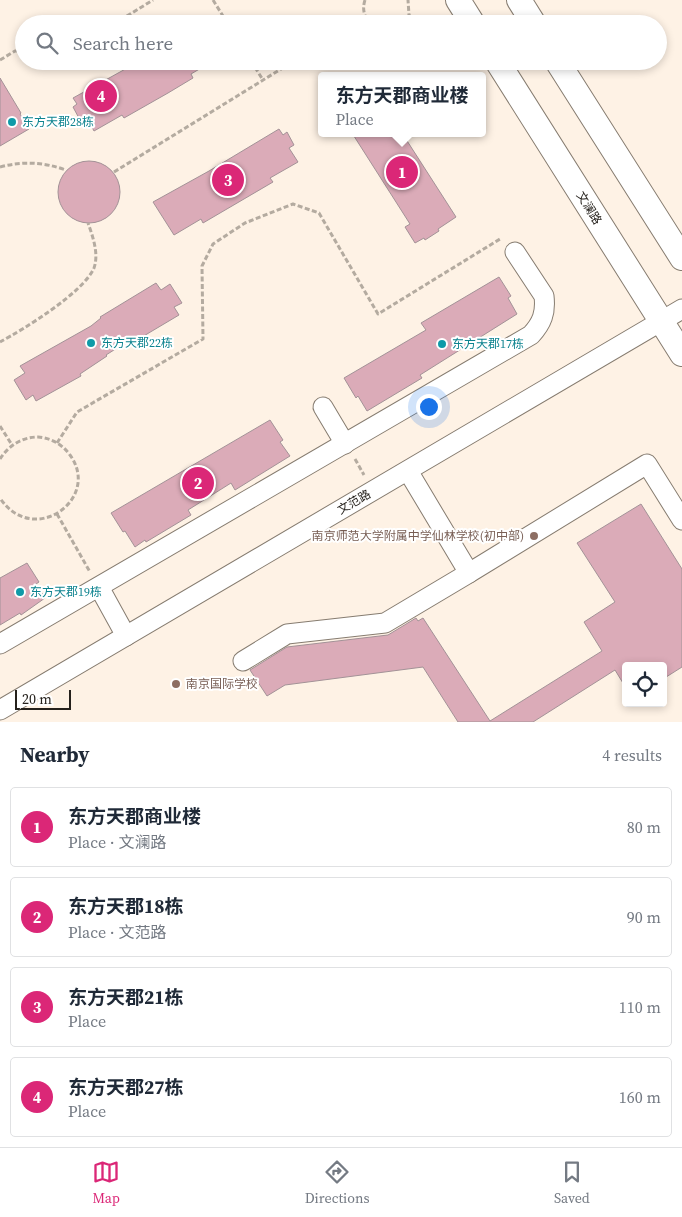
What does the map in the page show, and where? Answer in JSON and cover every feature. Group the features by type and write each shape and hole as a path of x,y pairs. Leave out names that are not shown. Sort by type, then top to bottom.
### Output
{"main road":[{"path":"458,0 467,15"},
{"path":"519,0 528,15"},
{"name":"文澜路","path":"503,70 682,354"},
{"path":"564,70 682,258"}],"street":[{"path":"0,644 524,340 537,329 544,313 544,296 515,252"},
{"name":"文范路","path":"0,710 682,309"},
{"path":"323,407 345,444"},
{"path":"243,661 287,634 385,623 647,464 682,520"},
{"path":"408,471 468,573"},
{"path":"99,587 126,636"}],"path":[{"path":"129,15 153,0"},
{"path":"213,0 222,15"},
{"path":"364,15 363,9 365,0"},
{"path":"408,0 410,6 409,14"},
{"path":"0,60 15,51"},
{"path":"257,70 263,80"},
{"path":"114,172 279,70"},
{"path":"0,167 11,164 33,163 66,170"},
{"path":"57,443 77,412 204,339 202,266 213,244 245,223 293,204 319,214 378,314 506,236 515,252"},
{"path":"0,342 57,305 86,281 94,267 95,245 88,223"},
{"path":"0,426 12,445"},
{"path":"0,459 12,445 26,438 47,438 66,449 72,458 78,478 76,489 66,508 47,518 36,520 26,518 11,511 0,498"},
{"path":"345,444 374,491"},
{"path":"57,514 99,587"}],"building":[{"path":"124,70 198,70 191,74 193,78 168,93 124,118 122,115 94,131 86,116 80,120 73,107 77,104 73,98"},
{"name":"东方天郡28栋","path":"0,78 29,129 0,146"},
{"path":"279,129 283,135 287,132 294,145 289,148 298,162 270,178 273,182 203,223 201,219 174,235 153,202"},
{"path":"355,137 405,137 456,217 425,240 424,238 415,243 405,227 410,224"},
{"path":"83,161 95,161 111,170 118,180 120,192 118,204 111,214 95,223 83,223 72,218 63,209 58,198 58,186 63,175 72,166"},
{"name":"东方天郡17栋","path":"499,277 511,296 508,298 517,314 420,375 422,378 367,411 358,396 356,398 344,378 426,330 421,323"},
{"name":"东方天郡22栋","path":"156,283 161,290 170,284 182,303 174,307 179,315 142,337 135,340 133,338 80,374 81,376 36,401 33,395 26,400 14,380 25,373 20,366 91,326 100,317"},
{"path":"270,420 283,440 280,442 290,456 235,490 231,483 188,510 191,515 135,547 111,513"},
{"path":"641,504 682,569 682,667 667,676 667,662 622,662 622,681 615,670 533,722 458,722 423,667 285,685 267,696 250,670 287,647 388,635 416,618 418,621 423,618 490,721 602,651 584,622 615,602 577,543"},
{"name":"东方天郡19栋","path":"27,563 39,582 36,584 45,598 21,615 20,613 0,625 0,578"}],"place":[{"name":"东方天郡27栋","path":"101,96"},
{"name":"东方天郡28栋","path":"12,122"},
{"name":"东方天郡商业楼","path":"402,172"},
{"name":"东方天郡21栋","path":"228,180"},
{"name":"东方天郡22栋","path":"91,343"},
{"name":"东方天郡17栋","path":"442,344"},
{"name":"东方天郡18栋","path":"198,483"},
{"name":"南京师范大学附属中学仙林学校(初中部)","path":"534,536"},
{"name":"东方天郡19栋","path":"20,592"},
{"name":"南京国际学校","path":"176,684"}]}
